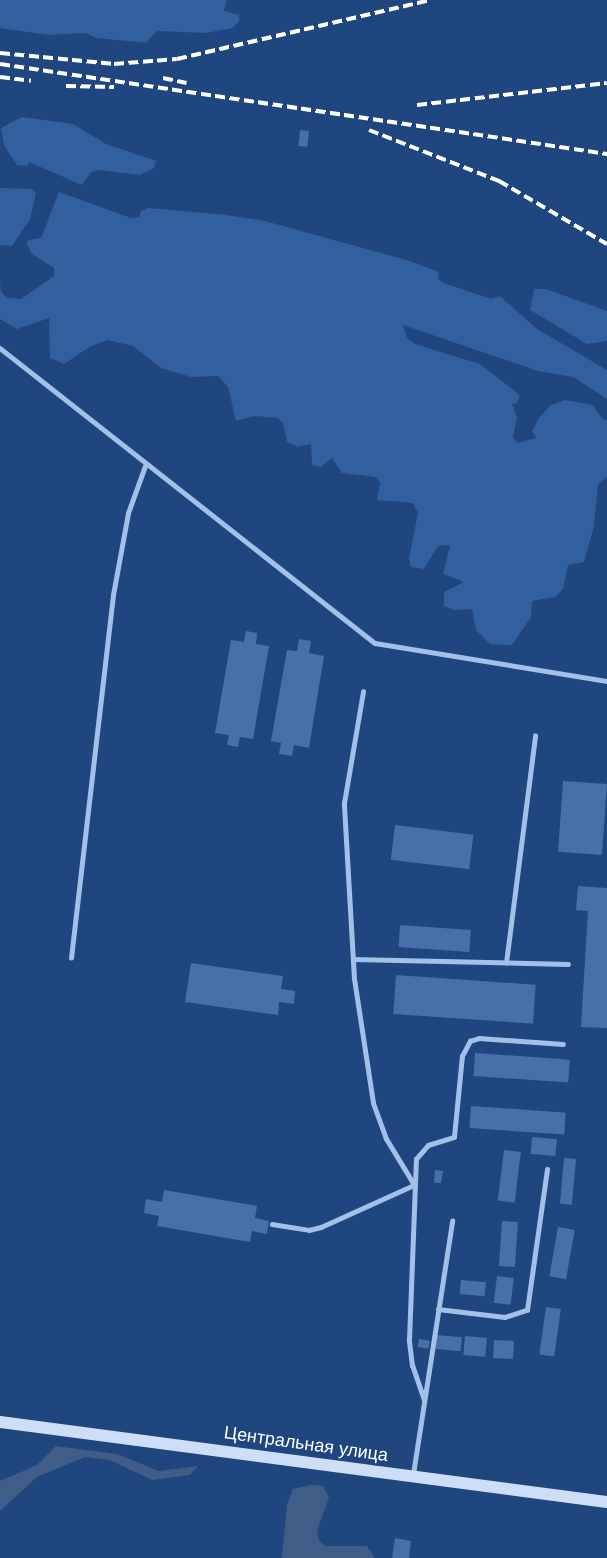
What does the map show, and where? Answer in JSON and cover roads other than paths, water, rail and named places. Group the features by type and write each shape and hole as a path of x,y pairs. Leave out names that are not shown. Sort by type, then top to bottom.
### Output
{"street":[{"name":"Центральная улица","path":"0,1422 607,1502"}],"lane":[{"path":"0,348 145,466 375,643 607,681"},
{"path":"71,958 113,595 128,513 145,466"},
{"path":"363,692 344,803 353,959 364,1062 373,1103 386,1139 414,1185"},
{"path":"506,963 535,736"},
{"path":"353,959 568,964"},
{"path":"424,1400 410,1347 414,1185 421,1149 454,1137 465,1046 479,1038 563,1044"},
{"path":"438,1309 505,1317 527,1310 547,1169"},
{"path":"272,1224 309,1230 321,1227 414,1185"},
{"path":"413,1477 452,1221"}],"railway":[{"path":"0,53 114,64 177,59 430,0"},
{"path":"0,64 607,154"},
{"path":"0,77 31,81"},
{"path":"163,78 186,83"},
{"path":"417,105 607,83"},
{"path":"66,86 114,87"},
{"path":"369,130 499,181 607,244"}]}
